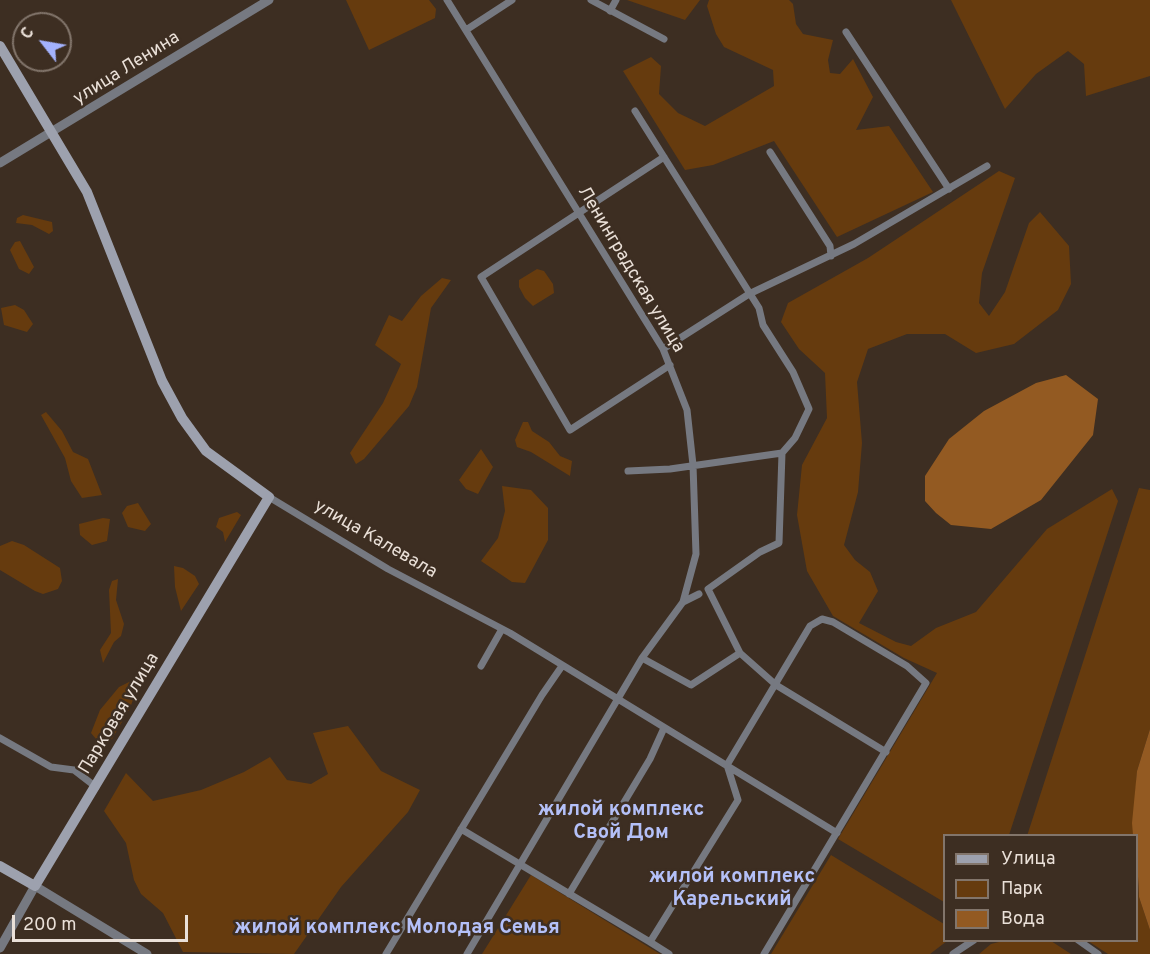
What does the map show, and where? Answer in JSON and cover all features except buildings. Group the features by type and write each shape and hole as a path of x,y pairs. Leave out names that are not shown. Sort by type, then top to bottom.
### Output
{"main road":[{"name":"улица Калевала","path":"0,46 99,217 162,381 182,418 206,451 269,497"},
{"name":"Парковая улица","path":"35,886 269,497"},
{"path":"0,866 35,886"}],"street":[{"name":"улица Ленина","path":"0,163 269,0"},
{"name":"Ленинградская улица","path":"447,0 663,349 687,410 693,465 696,554 682,602 642,658 467,954"},
{"path":"466,30 512,0"},
{"path":"591,0 664,39"},
{"path":"610,11 616,0"},
{"path":"846,32 949,189"},
{"path":"635,111 759,309 763,325 793,372 809,409 795,438 782,453 779,543 760,552 708,589 740,653 776,685 886,752"},
{"path":"770,152 830,246 831,256"},
{"path":"664,157 577,212 481,278 570,430 670,365"},
{"path":"663,349 749,294 831,256 987,166"},
{"path":"628,471 782,453"},
{"name":"улица Калевала","path":"269,497 388,569 502,629 837,833"},
{"path":"682,602 699,594"},
{"path":"650,942 738,800 727,765 810,626 822,619 833,621 907,666 926,683 764,954"},
{"path":"480,666 502,629"},
{"path":"642,658 691,685 740,653"},
{"path":"386,954 562,666"},
{"path":"569,894 650,759 664,729"},
{"path":"0,738 51,766 74,770 96,787"},
{"path":"461,829 669,954"},
{"path":"35,886 147,954"},
{"name":"Парковая улица","path":"0,948 35,886"},
{"path":"953,954 971,942"},
{"path":"1081,942 1098,954"}],"green space":[{"path":"346,0 429,0 436,9 435,18 369,50"},
{"path":"627,0 700,0 685,20"},
{"path":"709,0 789,0 793,4 796,24 803,34 833,40 828,60 830,73 840,74 853,59 873,97 856,130 889,126 933,192 837,237 774,141 713,165 685,170 623,71 651,57 661,66 659,94 678,113 705,126 774,86 773,70 724,47 716,34 707,6"},
{"path":"951,0 1150,0 1150,76 1086,96 1084,64 1068,51 1036,74 1005,109"},
{"path":"999,171 1015,178 982,273 979,303 989,316 1005,292 1029,223 1040,212 1069,246 1071,284 1058,310 1014,344 976,353 945,334 907,334 868,349 857,382 862,443 858,492 844,545 855,560 870,572 878,591 859,623 896,642 911,646 936,628 976,612 1047,529 1112,489 1118,501 1009,834 943,834 943,901 838,839 937,673 904,658 833,616 807,571 797,515 802,465 827,418 825,373 799,349 781,322 788,303 868,258"},
{"path":"23,215 52,222 53,231 49,234 32,225 16,223 17,218"},
{"path":"20,241 34,267 29,274 19,269 10,250 15,242"},
{"path":"537,269 544,271 553,284 554,293 533,306 519,287 519,280"},
{"path":"442,278 451,280 431,308 417,387 409,406 364,459 356,464 350,453 383,403 401,364 375,345 389,315 402,321 421,296"},
{"path":"15,305 24,310 33,324 27,332 4,325 1,308"},
{"path":"46,412 62,431 73,452 88,459 102,495 82,498 71,481 65,458 41,415"},
{"path":"523,422 528,422 532,431 549,442 560,456 572,461 570,476 531,452 517,447 515,440"},
{"path":"481,449 493,467 478,494 466,489 459,480"},
{"path":"502,486 531,490 548,508 548,540 525,583 512,582 481,561 498,538 505,511"},
{"path":"1139,488 1150,490 1150,729 1137,771 1133,834 1028,834"},
{"path":"138,503 151,524 145,531 128,527 122,513 127,506"},
{"path":"237,512 241,515 225,542 223,532 216,527 219,518"},
{"path":"103,518 110,519 107,541 92,545 80,535 79,524"},
{"path":"12,541 24,545 60,568 62,581 58,589 43,594 0,570 0,546"},
{"path":"174,566 183,568 195,576 199,584 181,611 175,587"},
{"path":"118,579 116,600 124,624 121,636 114,642 103,663 100,650 111,633 109,590 112,581"},
{"path":"131,681 137,689 130,708 112,739 101,745 91,733 100,710 119,687"},
{"path":"348,726 381,771 420,790 408,812 341,887 294,954 183,952 163,913 141,894 134,880 126,843 104,811 126,773 153,801 201,790 244,772 270,757 287,780 311,784 328,774 313,733"},
{"path":"831,855 943,923 943,942 946,942 930,954 771,954"},
{"path":"531,875 642,943 660,954 482,954"},
{"path":"1138,884 1139,897 1150,930 1150,954 1108,954 1090,942 1138,942"},
{"path":"1053,942 1071,954 979,954 991,944"}],"water":[{"path":"1066,375 1098,399 1093,435 1041,500 991,529 951,525 936,513 925,501 925,476 949,439 984,411 1036,383"},
{"path":"1150,729 1150,930 1139,897 1138,834 1133,834 1132,823 1137,771"}],"district":[{"name":"жилой комплекс Свой Дом","path":"621,822"},
{"name":"жилой комплекс Карельский","path":"732,890"},
{"name":"жилой комплекс Молодая Семья","path":"397,929"}]}
